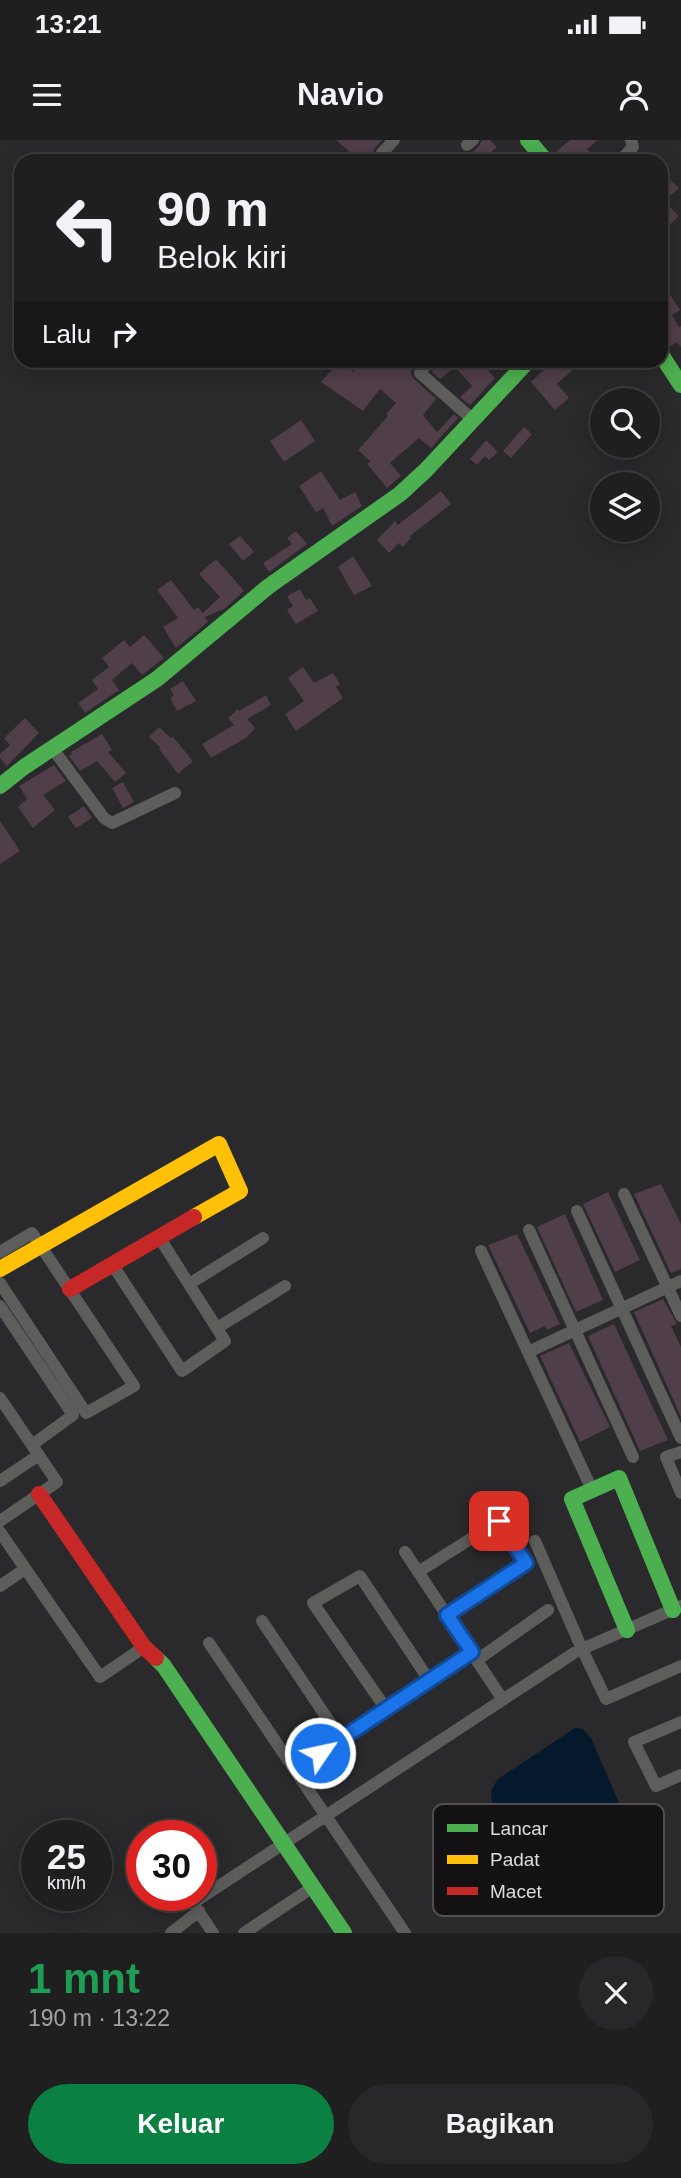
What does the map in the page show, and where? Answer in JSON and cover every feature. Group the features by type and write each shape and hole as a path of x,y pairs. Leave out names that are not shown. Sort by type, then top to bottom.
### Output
{"street":[{"path":"383,153 394,140"},
{"path":"528,140 540,154"},
{"path":"627,154 634,147 631,140"},
{"path":"668,365 681,385"},
{"path":"423,368 420,373 472,419"},
{"path":"0,786 158,679 270,586 400,494 521,368"},
{"path":"53,749 108,821 118,821 175,793"},
{"path":"0,1269 219,1144 240,1191 69,1289"},
{"path":"624,1194 681,1316"},
{"path":"577,1210 681,1438"},
{"path":"529,1230 633,1457"},
{"path":"0,1251 32,1233 134,1386 86,1413 0,1283"},
{"path":"112,1264 182,1371 225,1341 159,1237"},
{"path":"189,1284 263,1238"},
{"path":"481,1251 588,1481"},
{"path":"528,1352 681,1281"},
{"path":"217,1328 285,1286"},
{"path":"0,1306 74,1415 0,1481"},
{"path":"0,1398 57,1482 0,1521"},
{"path":"681,1452 666,1457 681,1493"},
{"path":"217,1887 578,1651 627,1630 677,1608 619,1478 572,1499 627,1630"},
{"path":"39,1494 144,1647 164,1666 341,1932"},
{"path":"418,1572 499,1521 526,1563 447,1615"},
{"path":"0,1532 100,1677 144,1647"},
{"path":"535,1541 578,1651 606,1699 681,1666"},
{"path":"405,1552 503,1700"},
{"path":"0,1586 25,1569"},
{"path":"386,1709 313,1603 360,1576 429,1681"},
{"path":"320,1753 429,1681 548,1610"},
{"path":"262,1621 341,1739"},
{"path":"209,1643 405,1933"},
{"path":"681,1723 634,1742 656,1786 681,1776"},
{"path":"244,1933 313,1887"},
{"path":"171,1933 199,1911 212,1933"}],"water":[{"path":"575,1728 583,1729 591,1738 619,1803 494,1804 491,1790 498,1779"}],"building":[{"path":"336,140 382,140 372,154 347,154 349,151"},
{"path":"482,140 490,140 497,147 490,154 461,154 473,152"},
{"path":"570,140 598,140 587,149 592,154 559,154 557,151"},
{"path":"668,178 679,188 668,198"},
{"path":"668,205 679,216 668,226"},
{"path":"668,294 680,310 672,315 679,327 681,326 681,347 677,342 670,346 668,342 668,334 671,332 668,328"},
{"path":"334,368 348,368 353,372 356,368 413,368 412,377 436,399 423,415 437,432 454,414 458,418 431,448 419,438 390,463 401,476 387,488 367,464 370,461 358,450 396,403 380,389 363,411 321,382"},
{"path":"434,368 454,368 440,379 432,372"},
{"path":"456,368 486,368 495,378 470,405 460,397 472,386"},
{"path":"546,368 575,368 557,384 569,398 555,410 531,382"},
{"path":"301,420 315,441 284,462 270,441"},
{"path":"524,427 532,434 511,458 503,451"},
{"path":"486,440 498,452 489,460 485,456 477,465 470,459"},
{"path":"321,471 340,500 355,492 362,506 332,526 323,508 316,512 299,486"},
{"path":"441,491 451,504 410,536 403,547 399,543 389,553 377,540 395,521 398,525"},
{"path":"296,531 307,544 269,572 263,563 292,544 287,538"},
{"path":"240,536 254,552 243,561 229,544"},
{"path":"353,556 372,586 354,595 338,567"},
{"path":"216,559 244,591 224,609 205,617 208,622 176,648 163,627 178,618 157,590 171,580 194,610 198,607 203,613 220,597 199,574"},
{"path":"300,589 306,600 310,598 318,611 296,624 287,610 293,606 287,596"},
{"path":"144,635 164,658 142,675 132,663 112,680 119,690 85,713 78,703 98,689 92,680 109,667 102,658 124,640 130,647"},
{"path":"303,667 314,683 333,673 340,684 336,687 343,698 296,731 285,714 304,701 288,678"},
{"path":"183,681 196,701 177,711 170,698 174,695 170,689"},
{"path":"266,695 271,705 247,719 255,728 246,738 211,758 202,744 234,725 228,718 238,709 239,711"},
{"path":"25,718 39,733 7,766 0,758 0,754 10,745 4,738"},
{"path":"159,727 173,737 193,761 178,774 160,747 149,737"},
{"path":"102,734 112,750 108,752 126,773 115,782 97,761 80,771 69,756 71,752"},
{"path":"54,765 66,781 43,795 55,810 33,828 18,807 27,799 19,786"},
{"path":"123,782 134,802 123,808 112,788"},
{"path":"84,806 92,818 76,828 68,817"},
{"path":"0,821 20,851 0,864"},
{"path":"661,1184 681,1224 681,1269 671,1273 634,1194"},
{"path":"608,1192 640,1260 615,1272 583,1204"},
{"path":"565,1214 603,1300 576,1312 537,1227"},
{"path":"517,1234 560,1324 547,1330 545,1326 530,1333 488,1245"},
{"path":"663,1299 677,1324 671,1326 681,1347 681,1417 634,1312"},
{"path":"614,1324 668,1440 640,1451 588,1336"},
{"path":"569,1343 610,1427 580,1442 540,1356"}],"traffic: fast":[{"path":"528,140 540,154"},
{"path":"668,365 681,385"},
{"path":"0,786 24,767 157,679 269,586 400,494 522,368"},
{"path":"627,1630 572,1499 619,1478 673,1610"},
{"path":"156,1658 344,1933"}],"traffic: slow":[{"path":"0,1269 219,1144 240,1191 194,1217"}],"traffic: jam":[{"path":"70,1289 194,1217"},
{"path":"39,1494 144,1647 156,1658"}],"route":[{"path":"320,1753 472,1652 447,1615 526,1563 499,1521"}]}
